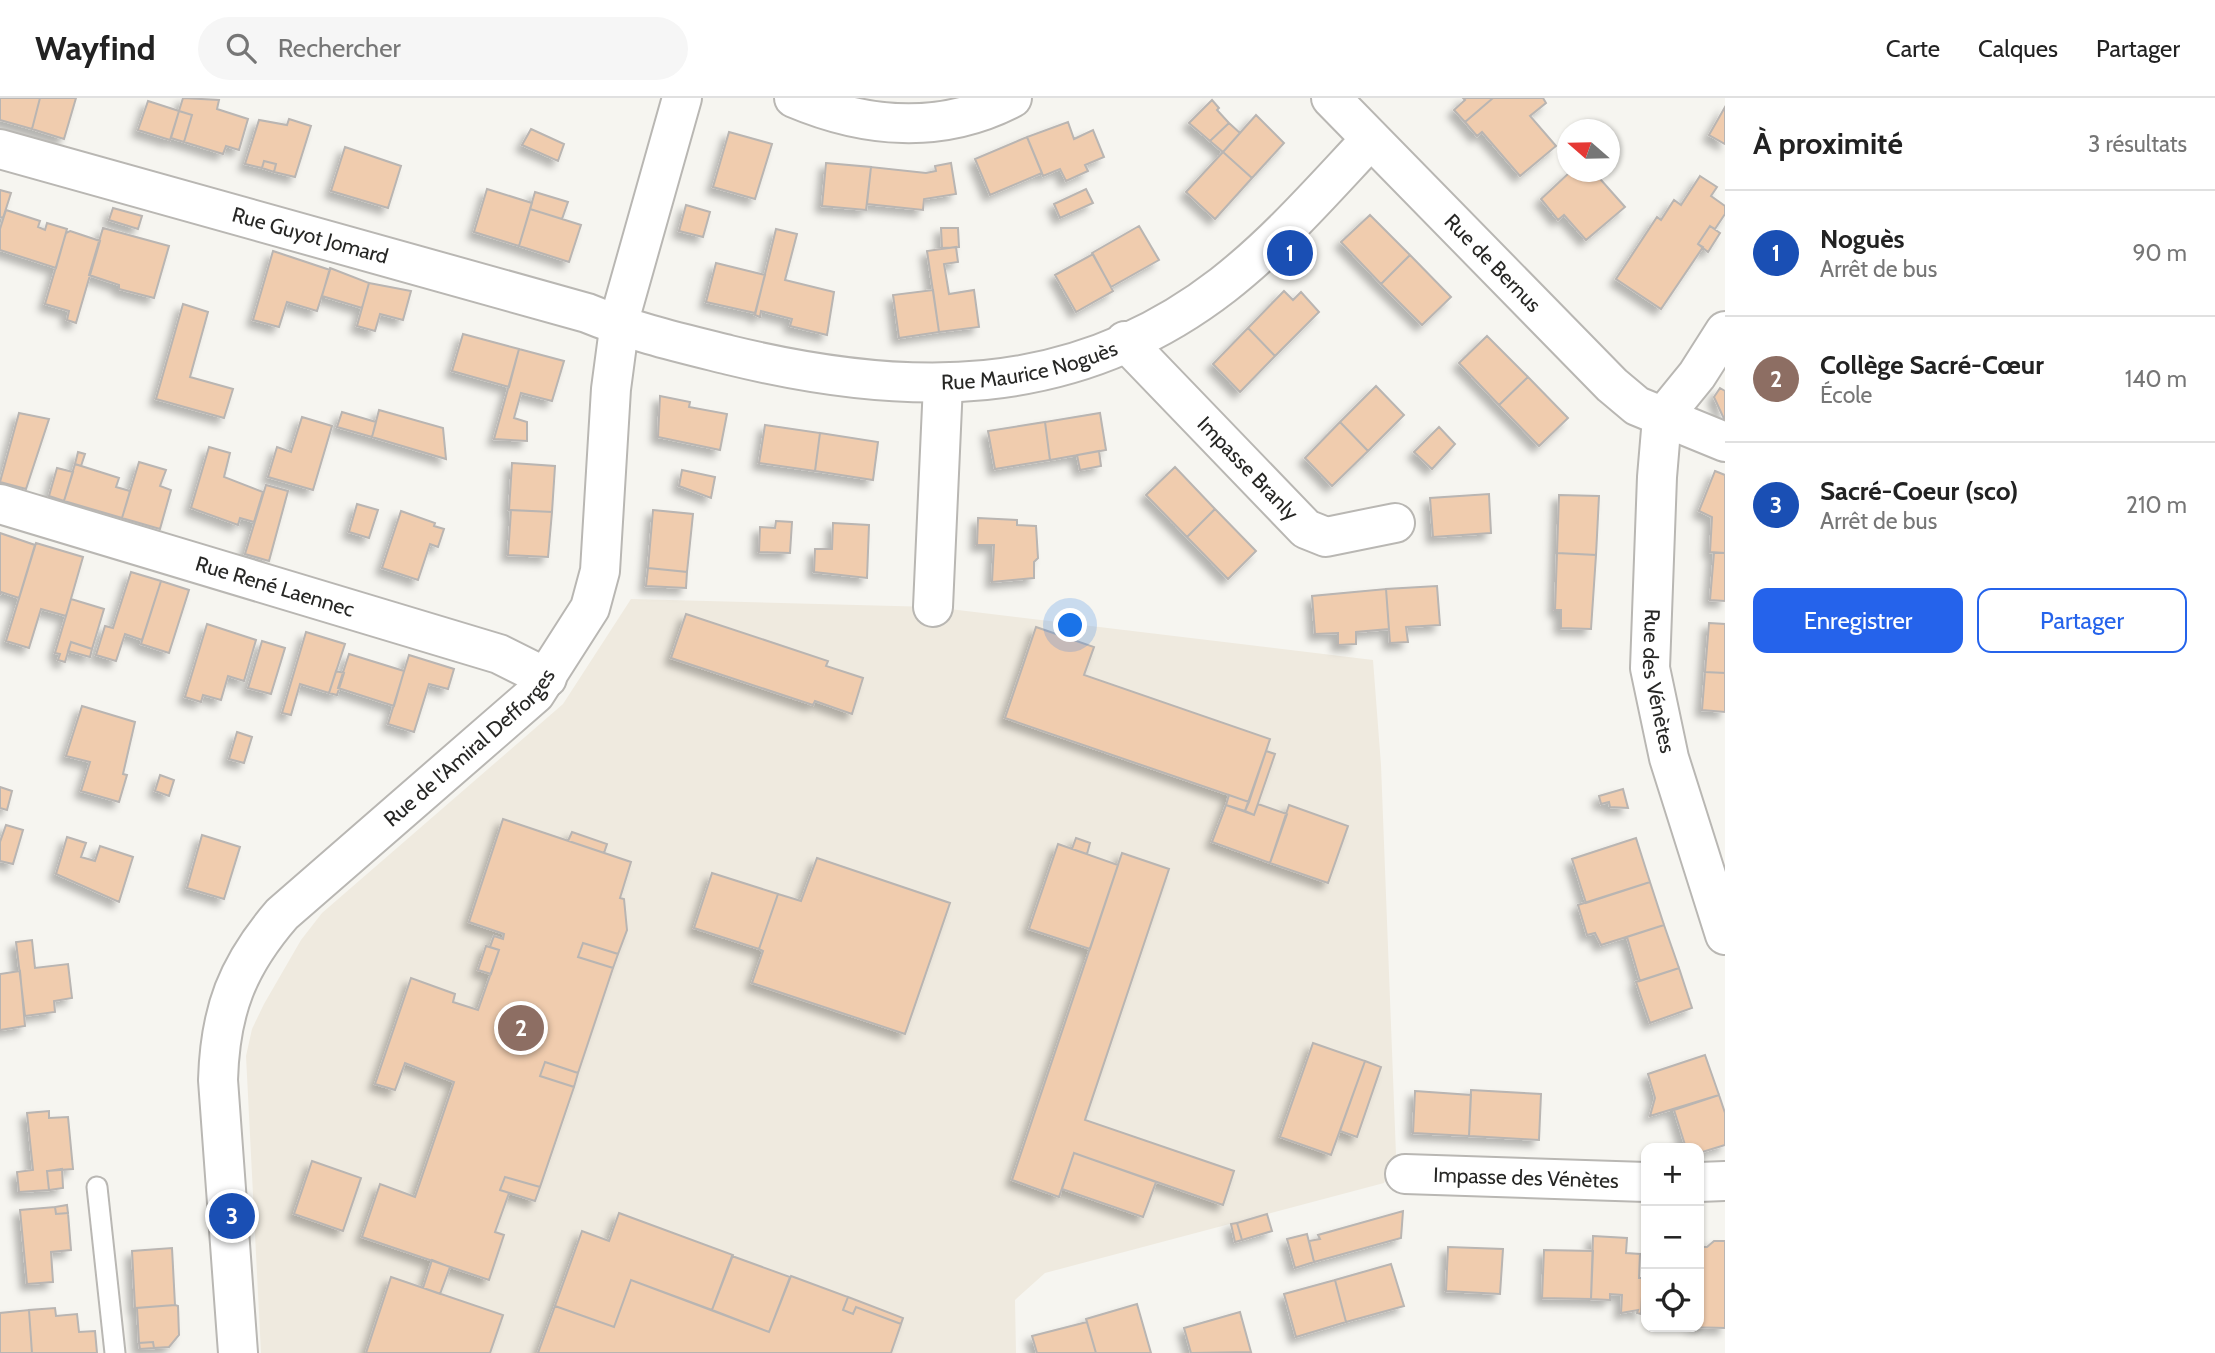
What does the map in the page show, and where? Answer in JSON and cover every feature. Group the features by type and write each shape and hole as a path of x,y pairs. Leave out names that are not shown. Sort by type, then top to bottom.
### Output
{"street":[{"name":"Rue de l'Amiral Defforges","path":"237,1353 224,1175 219,1054 233,989 244,965 282,914 507,722 547,678 590,608 600,571 611,389 619,326 682,98"},
{"path":"794,98 828,112 871,123 910,124 978,111 1012,98"},
{"name":"Rue de Bernus","path":"1331,98 1612,384 1637,406 1725,442"},
{"name":"Rue Maurice Noguès","path":"619,326 817,374 870,382 943,384 993,381 1043,371 1161,325 1222,286 1305,209 1370,140"},
{"name":"Rue Guyot Jomard","path":"0,149 587,313 619,326"},
{"path":"1662,418 1697,375 1725,331"},
{"name":"Impasse Branly","path":"1125,341 1314,534 1326,537 1395,523"},
{"path":"933,607 943,384"},
{"name":"Rue des Vénètes","path":"1662,418 1657,477 1650,668 1669,758 1725,935"},
{"name":"Rue René Laennec","path":"0,504 499,654 547,678"},
{"name":"Impasse des Vénètes","path":"1405,1174 1641,1182"},
{"path":"1704,1182 1725,1181"}],"lane":[{"path":"97,1187 115,1353"}],"shaded area":[{"path":"631,599 933,607 1373,660 1381,765 1396,1155 1384,1183 1045,1273 1015,1300 1016,1353 261,1353 246,1056 252,1029 264,1004 301,940 322,913 563,704"}],"building":[{"path":"0,98 40,98 32,129 0,120"},
{"path":"40,98 76,98 64,139 32,129"},
{"path":"183,98 219,100 217,109 248,119 239,150 226,146 223,154 184,142 192,115 179,111"},
{"path":"1463,98 1493,98 1465,122 1454,110 1465,100"},
{"path":"1493,98 1543,98 1546,103 1530,116 1556,146 1520,176 1482,132 1477,136 1465,122"},
{"path":"1212,100 1229,123 1210,141 1189,123"},
{"path":"148,101 179,111 170,140 138,130"},
{"path":"1725,107 1725,144 1709,135"},
{"path":"179,111 192,115 184,142 171,138"},
{"path":"1256,115 1284,143 1252,178 1223,152"},
{"path":"289,119 311,126 295,177 274,172 276,164 264,161 262,168 245,164 259,120 287,125"},
{"path":"1068,122 1074,139 1093,130 1104,157 1085,165 1088,171 1066,181 1060,169 1043,176 1027,137"},
{"path":"1229,123 1240,133 1223,152 1210,141"},
{"path":"531,129 564,144 558,161 522,145"},
{"path":"729,132 772,144 755,199 713,187"},
{"path":"1027,137 1042,173 990,195 975,159"},
{"path":"345,147 401,166 388,208 331,191"},
{"path":"1223,152 1252,178 1215,219 1186,192"},
{"path":"264,161 276,164 274,172 262,168"},
{"path":"826,163 871,167 866,210 822,206"},
{"path":"951,163 956,194 924,199 923,210 867,204 871,167 926,173 936,171 935,166"},
{"path":"1700,176 1717,187 1711,196 1725,206 1725,214 1715,229 1710,226 1698,244 1703,247 1661,309 1616,279 1657,217 1661,220 1674,200 1681,205"},
{"path":"1559,182 1603,182 1625,207 1586,240 1564,215 1558,220 1541,199"},
{"path":"487,189 532,203 519,246 474,232"},
{"path":"1086,189 1093,203 1060,218 1054,204"},
{"path":"0,190 11,193 3,218 0,217"},
{"path":"535,192 568,202 562,219 530,209"},
{"path":"686,205 710,212 703,237 679,231"},
{"path":"113,208 142,216 138,229 109,220"},
{"path":"530,209 581,225 569,262 519,246"},
{"path":"6,210 40,221 38,227 45,230 47,223 67,229 56,268 0,250 0,229"},
{"path":"1370,215 1410,255 1381,284 1341,242"},
{"path":"1139,226 1159,260 1111,287 1092,253"},
{"path":"1710,226 1720,233 1708,252 1698,244"},
{"path":"103,228 169,246 154,298 119,289 119,285 89,275"},
{"path":"941,228 958,228 959,247 942,248"},
{"path":"776,229 797,234 785,280 834,292 827,335 790,326 792,319 761,311 760,317 755,315"},
{"path":"70,231 100,241 76,323 67,320 69,311 45,304 66,233"},
{"path":"956,247 958,262 944,264 949,294 974,290 979,327 939,332 927,251"},
{"path":"273,251 330,270 317,311 287,302 279,327 253,320"},
{"path":"1093,254 1113,291 1076,312 1055,275"},
{"path":"1410,255 1451,297 1422,325 1381,284"},
{"path":"716,263 765,275 755,313 706,302"},
{"path":"330,268 369,283 362,308 322,296"},
{"path":"369,283 411,291 403,320 380,314 375,331 357,326"},
{"path":"933,290 939,332 899,338 893,295"},
{"path":"1284,291 1293,300 1301,292 1319,312 1275,356 1248,328"},
{"path":"183,304 208,312 190,377 233,389 224,418 156,399"},
{"path":"1248,328 1275,356 1240,392 1213,364"},
{"path":"463,334 519,349 509,387 452,371"},
{"path":"1487,336 1528,377 1499,405 1459,363"},
{"path":"519,349 564,361 552,401 521,393 514,418 527,422 527,441 494,439"},
{"path":"1528,377 1568,418 1539,446 1499,405"},
{"path":"1376,386 1404,415 1368,451 1340,422"},
{"path":"1720,388 1725,391 1725,421 1714,397"},
{"path":"660,396 690,402 689,407 727,414 720,450 658,437"},
{"path":"379,410 443,428 446,459 372,437"},
{"path":"342,412 376,422 372,437 337,427"},
{"path":"19,413 49,419 26,489 0,482"},
{"path":"1100,413 1106,450 1050,460 1045,422"},
{"path":"302,417 332,426 313,490 268,477 277,447 291,452"},
{"path":"1045,422 1050,460 995,469 988,431"},
{"path":"1340,422 1368,451 1332,486 1305,458"},
{"path":"765,425 820,433 815,471 759,463"},
{"path":"1439,427 1455,444 1432,469 1414,452"},
{"path":"820,433 878,442 873,480 815,471"},
{"path":"209,447 230,453 224,477 263,492 254,522 240,518 238,525 191,508"},
{"path":"1099,451 1101,466 1080,470 1077,455"},
{"path":"78,452 85,454 81,466 75,464"},
{"path":"139,462 166,470 160,486 171,490 160,529 122,518"},
{"path":"512,463 555,466 552,512 509,510"},
{"path":"75,464 119,478 116,487 130,491 122,518 64,501"},
{"path":"1175,467 1215,509 1187,537 1146,495"},
{"path":"57,468 73,472 64,501 49,496"},
{"path":"682,470 715,477 711,498 679,486"},
{"path":"1715,471 1725,475 1725,553 1710,552 1712,517 1699,511"},
{"path":"266,485 288,491 269,561 245,554"},
{"path":"1489,494 1491,533 1433,537 1430,498"},
{"path":"1559,495 1599,496 1596,555 1557,553"},
{"path":"357,504 378,510 369,538 349,532"},
{"path":"1215,509 1256,551 1228,579 1187,537"},
{"path":"511,510 552,512 548,557 508,555"},
{"path":"653,510 693,514 687,572 648,568"},
{"path":"401,511 444,529 438,547 430,544 418,580 382,568"},
{"path":"978,518 1017,520 1017,525 1036,526 1038,558 1034,562 1034,578 992,582 994,545 977,545"},
{"path":"776,521 792,522 790,553 759,552 760,527 775,528"},
{"path":"833,523 869,525 867,578 814,572 815,549 832,549"},
{"path":"0,533 35,545 19,598 1,592 0,595"},
{"path":"36,543 83,557 66,616 41,609 29,648 6,641"},
{"path":"1557,553 1596,555 1591,629 1561,628 1561,610 1555,610"},
{"path":"1714,553 1725,553 1725,601 1710,600"},
{"path":"648,568 687,572 686,588 646,586"},
{"path":"131,572 161,581 142,640 125,634 116,661 96,655 105,626 113,628"},
{"path":"161,581 189,590 169,653 141,644"},
{"path":"1437,586 1440,625 1406,627 1408,642 1390,643 1386,589"},
{"path":"1386,589 1389,629 1356,632 1356,644 1338,645 1338,633 1315,634 1312,596"},
{"path":"71,599 104,609 92,649 71,642 65,662 58,660 60,654 55,653"},
{"path":"686,614 828,661 826,666 863,678 852,714 815,701 813,705 671,658"},
{"path":"1709,623 1725,624 1725,673 1705,672"},
{"path":"207,624 256,640 244,681 228,676 221,700 203,695 201,702 185,697"},
{"path":"1036,627 1094,647 1084,675 1270,739 1249,802 1005,718"},
{"path":"306,632 345,644 329,693 300,684 291,715 282,713"},
{"path":"262,641 285,648 271,694 248,688"},
{"path":"71,642 92,649 90,657 68,651"},
{"path":"349,654 404,671 394,706 338,688"},
{"path":"409,655 454,669 448,689 429,684 414,732 388,724"},
{"path":"336,671 344,673 337,695 329,693"},
{"path":"1705,672 1725,673 1725,712 1702,710"},
{"path":"82,706 135,722 123,774 127,775 119,802 81,791 90,762 66,756"},
{"path":"237,732 252,737 244,763 229,759"},
{"path":"1266,751 1275,754 1254,815 1245,811"},
{"path":"160,775 174,780 169,796 155,791"},
{"path":"0,787 12,791 7,810 0,808"},
{"path":"1623,789 1628,808 1610,807 1609,802 1601,804 1599,796"},
{"path":"1229,795 1249,802 1245,811 1226,805"},
{"path":"1258,804 1287,814 1270,863 1212,842 1226,805 1254,815"},
{"path":"1289,805 1348,826 1328,883 1270,863"},
{"path":"503,819 631,862 620,898 624,899 627,930 618,954 583,943 578,957 613,968 578,1073 545,1062 540,1076 574,1087 540,1187 505,1177 500,1190 509,1193 495,1232 504,1235 489,1280 362,1237 380,1184 415,1197 454,1082 405,1063 395,1090 375,1084 411,978 455,994 453,1002 478,1010 499,950 490,947 494,936 503,939 504,934 469,922"},
{"path":"6,825 23,830 13,864 0,861 0,842"},
{"path":"572,832 607,844 604,853 568,841"},
{"path":"202,835 240,847 224,899 187,888"},
{"path":"67,837 86,843 81,857 95,861 100,846 133,857 119,902 56,874"},
{"path":"1076,838 1090,843 1087,854 1072,849"},
{"path":"1636,838 1650,882 1586,903 1572,859"},
{"path":"1058,844 1118,865 1090,949 1029,929"},
{"path":"1122,853 1169,869 1085,1120 1234,1171 1223,1205 1074,1153 1059,1197 1012,1180"},
{"path":"817,858 950,903 905,1034 752,983 763,951 759,949 778,894 801,901"},
{"path":"712,873 778,894 759,949 694,928"},
{"path":"1650,882 1664,925 1601,945 1595,933 1587,935 1578,905"},
{"path":"1664,925 1679,968 1640,981 1627,937"},
{"path":"32,940 35,968 68,964 72,998 54,1001 55,1012 25,1016 16,942"},
{"path":"583,943 618,954 613,968 578,957"},
{"path":"486,946 499,950 491,974 478,970"},
{"path":"1679,968 1692,1008 1650,1023 1636,982"},
{"path":"20,971 25,1026 0,1030 0,974"},
{"path":"1313,1043 1365,1061 1331,1155 1280,1137"},
{"path":"1705,1055 1719,1095 1650,1116 1655,1098 1648,1074"},
{"path":"1365,1061 1381,1067 1357,1137 1340,1131"},
{"path":"545,1062 578,1073 574,1087 540,1076"},
{"path":"1471,1090 1541,1094 1539,1140 1469,1136"},
{"path":"1415,1091 1471,1095 1469,1136 1413,1133"},
{"path":"1719,1095 1725,1113 1725,1145 1704,1151 1704,1143 1684,1143 1674,1110"},
{"path":"49,1111 49,1118 68,1117 73,1169 47,1171 49,1190 19,1192 17,1172 33,1170 27,1113"},
{"path":"1074,1153 1156,1182 1143,1217 1062,1189"},
{"path":"312,1161 361,1178 343,1231 294,1214"},
{"path":"62,1169 63,1188 49,1190 47,1171"},
{"path":"505,1177 540,1187 535,1201 500,1190"},
{"path":"67,1205 68,1213 56,1214 55,1207"},
{"path":"55,1207 56,1214 68,1213 71,1250 51,1252 53,1282 27,1284 20,1210"},
{"path":"1403,1211 1401,1238 1314,1262 1309,1241 1320,1239 1318,1235"},
{"path":"619,1213 733,1255 712,1310 631,1280 614,1327 555,1306 582,1231 609,1241"},
{"path":"1267,1214 1272,1231 1242,1240 1237,1223"},
{"path":"1237,1223 1242,1240 1235,1242 1231,1224"},
{"path":"1307,1234 1314,1262 1295,1268 1287,1239"},
{"path":"1593,1236 1627,1238 1626,1253 1640,1254 1641,1314 1637,1313 1638,1310 1621,1313 1622,1295 1610,1294 1610,1300 1591,1299"},
{"path":"1714,1241 1725,1241 1725,1328 1704,1327 1704,1247"},
{"path":"1448,1247 1503,1249 1500,1294 1446,1291"},
{"path":"172,1248 175,1305 135,1308 132,1251"},
{"path":"1544,1250 1593,1251 1591,1299 1542,1298"},
{"path":"732,1256 790,1277 769,1332 712,1310"},
{"path":"432,1260 450,1267 440,1294 423,1288"},
{"path":"1391,1264 1404,1306 1346,1322 1335,1280"},
{"path":"791,1276 848,1297 843,1310 853,1314 856,1307 901,1324 891,1353 538,1353 555,1306 614,1327 631,1280 769,1332"},
{"path":"391,1277 503,1315 490,1353 366,1353"},
{"path":"1335,1280 1346,1322 1296,1337 1284,1294"},
{"path":"848,1297 903,1318 901,1324 856,1307 853,1314 843,1310"},
{"path":"1137,1304 1151,1353 1096,1353 1086,1319"},
{"path":"178,1306 179,1335 169,1347 154,1348 153,1342 139,1343 137,1308"},
{"path":"55,1308 56,1316 77,1314 79,1332 95,1331 97,1353 32,1353 29,1310"},
{"path":"29,1310 32,1353 0,1353 0,1313"},
{"path":"1240,1312 1251,1352 1191,1353 1184,1328"},
{"path":"1087,1322 1096,1353 1037,1353 1032,1336"},
{"path":"153,1342 154,1348 140,1349 139,1343"}],"place":[{"name":"Noguès","path":"1290,253"},
{"name":"Collège Sacré-Cœur","path":"521,1028"},
{"name":"Sacré-Coeur (sco)","path":"232,1216"}]}
